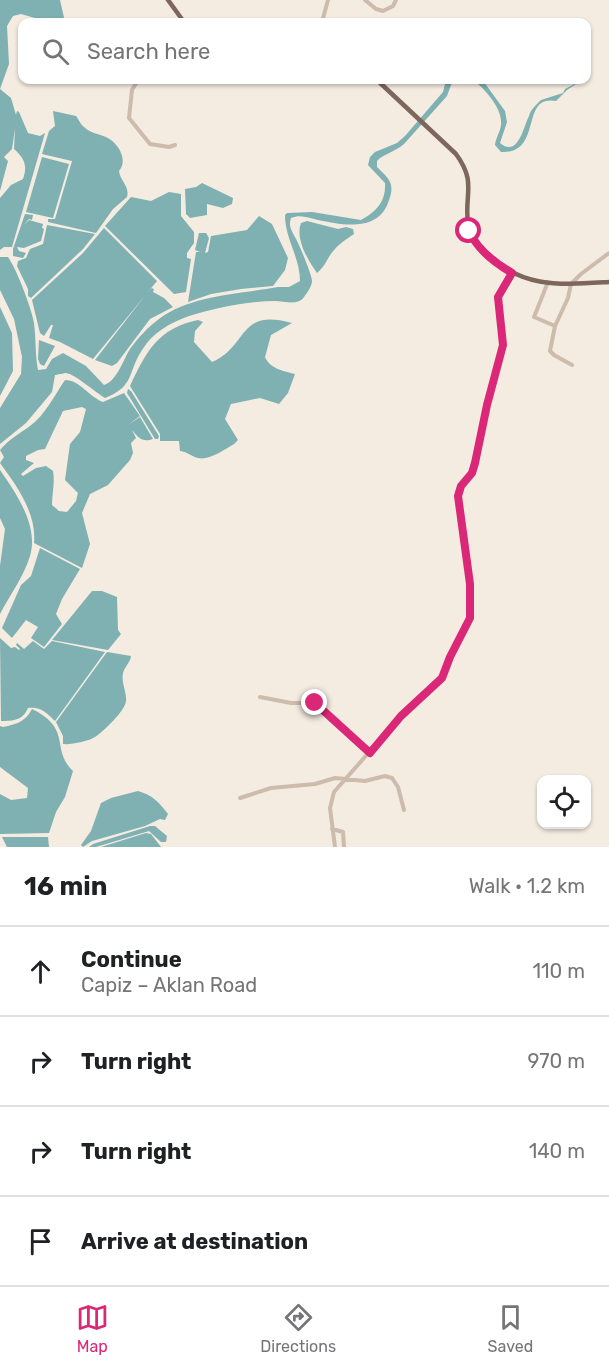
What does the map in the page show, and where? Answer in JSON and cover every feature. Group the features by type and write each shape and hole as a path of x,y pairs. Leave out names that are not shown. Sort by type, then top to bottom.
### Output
{"main road":[{"path":"168,0 180,18"},
{"path":"381,84 456,154 469,177 467,221 471,236 496,263 512,273 548,282 571,284 609,282"}],"street":[{"path":"323,18 328,0"},
{"path":"365,0 376,9 383,11 393,6 396,0"},
{"path":"136,84 132,90 129,118 150,144 169,147 175,145"},
{"path":"572,364 550,351 555,326 571,284 609,253"},
{"path":"335,847 330,808 334,792 401,716 442,678 470,618 470,584 458,496 461,486 472,473 475,463 503,345 498,297 512,273"},
{"path":"548,282 534,317 555,326"},
{"path":"260,697 291,703 315,703 370,753"},
{"path":"240,798 271,788 309,785 335,778 365,781 385,776 392,778 398,787 404,810"},
{"path":"332,829 343,832 344,847"}],"water":[{"path":"0,0 60,0 64,18 35,18 21,14 13,16 7,26 9,64 0,89"},
{"path":"445,84 452,84 447,96 404,144 377,161 377,167 390,182 391,191 388,203 376,219 348,224 301,216 291,218 291,229 312,281 301,300 253,302 199,313 175,322 151,338 137,358 126,384 105,398 70,374 55,375 52,392 26,423 0,444 0,408 21,374 22,357 14,319 0,290 0,257 8,257 27,299 34,323 38,370 46,369 52,359 63,353 86,366 104,385 116,375 130,349 140,337 155,322 171,311 200,300 289,287 300,281 298,264 287,232 285,215 312,212 361,220 371,214 382,201 385,183 368,165 370,157 375,152 397,143 405,136 443,92"},
{"path":"477,84 485,84 505,111 507,122 500,143 511,147 519,140 531,111 541,100 563,93 565,89 576,84 556,101 545,101 538,106 523,144 514,150 501,152 495,145 501,124 500,116 487,93"},
{"path":"0,89 11,98 16,115 17,111 19,112 28,133 40,136 45,133 12,247 4,247 0,250 0,198 11,185 23,179 25,166 23,159 14,149 15,128 12,149 4,157 8,161 0,191"},
{"path":"53,111 76,116 86,129 114,143 122,156 122,166 119,171 128,193 127,197 113,209 96,233 48,222 48,219 55,219 72,161 42,154 49,131 55,126"},
{"path":"42,157 69,164 53,218 26,212"},
{"path":"202,183 233,198 232,204 223,208 207,204 207,215 190,218 186,214 185,189"},
{"path":"169,192 181,194 181,216 194,232 194,243 187,253 187,258 191,259 186,292 174,294 105,226 131,197 151,201"},
{"path":"25,214 33,215 32,220 29,219 24,225 29,220 43,224 44,229 41,241 24,248 17,247 19,251 26,253 23,258 13,256 13,249"},
{"path":"259,216 272,224 288,258 285,270 273,286 211,294 188,302 196,252 200,252 195,250 199,233 206,233 209,238 205,253 208,252 211,236 247,230"},
{"path":"307,221 338,229 346,227 353,229 354,234 337,247 317,273 306,256 301,242 301,223"},
{"path":"47,225 95,234 83,249 31,298 28,296 28,289 17,266 18,261 26,258 30,249 43,244"},
{"path":"104,228 157,281 93,359 49,338 53,325 44,336 40,333 32,300 83,253"},
{"path":"151,288 173,307 150,319 117,363 112,366 95,360"},
{"path":"0,307 12,333 13,371 0,396"},
{"path":"198,320 203,322 195,331 194,342 212,362 224,355 252,325 274,320 292,323 271,335 265,357 274,367 295,374 288,393 279,404 260,398 231,404 225,419 238,440 207,458 198,458 180,451 179,441 160,441 160,434 130,386 148,352 163,335 184,324"},
{"path":"39,340 55,346 44,366 38,359"},
{"path":"65,380 75,383 103,402 124,393 140,416 128,425 140,417 153,439 143,440 132,430 136,438 131,443 133,453 130,460 108,485 90,494 82,513 90,544 82,568 34,543 29,510 19,490 0,463 4,457 0,450 40,416","holes":["82,407 86,409 80,432 70,444 65,480 78,493 76,501 67,512 59,511 52,505 53,471 46,466 36,468 23,476 21,474 34,463 26,460 26,456 45,449 63,411"]},
{"path":"128,389 159,436 158,439 155,439 127,393"},
{"path":"0,470 24,510 29,522 32,545 24,571 0,614 0,566 5,529 0,518"},
{"path":"40,548 80,569 56,614 62,624 44,647 31,638 38,627 26,620 12,638 2,628 21,585 31,576"},
{"path":"92,591 102,591 117,597 118,630 121,634 108,650 52,640"},
{"path":"0,638 11,648 15,647 19,650 17,643 24,649 33,641 44,649 52,641 105,652 55,721 43,711 28,708 18,719 1,721"},
{"path":"107,652 131,656 123,673 125,705 114,720 95,737 63,744 63,736 56,722"},
{"path":"32,709 52,724 57,732 66,763 73,771 65,797 56,812 49,833 0,834 0,794 11,800 27,798 28,788 0,767 0,726 20,722"},
{"path":"138,791 151,797 161,806 168,814 165,820 160,819 145,826 92,841 83,847 81,845 91,831 101,803"},
{"path":"155,826 167,836 166,842 161,842 149,831 96,847 89,847 93,844"},
{"path":"146,833 151,834 161,847 101,847"},
{"path":"2,837 48,837 49,847 7,847"}],"route":[{"path":"315,703 370,753 401,716 442,678 470,618 470,584 458,496 461,486 472,473 475,463 503,345 498,297 512,273 496,263 474,240 469,231"}]}
